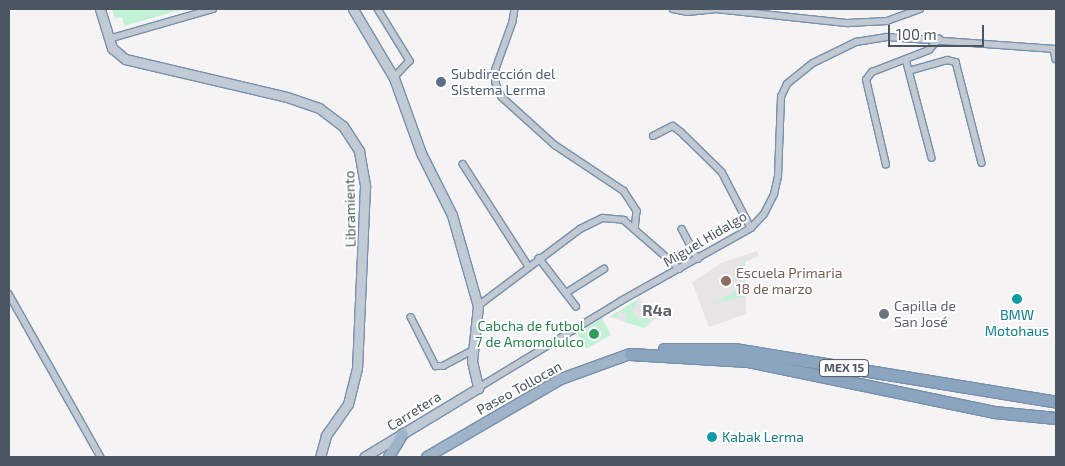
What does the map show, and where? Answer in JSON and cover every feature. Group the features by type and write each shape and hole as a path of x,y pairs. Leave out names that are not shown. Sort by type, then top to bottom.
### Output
{"highway":[{"name":"MEX 15","path":"630,354 680,348 734,349 989,393 1056,402"},
{"path":"630,354 748,361 963,407 1041,418 1056,418"},
{"name":"Paseo Tollocan","path":"426,457 562,379 630,354"},
{"path":"389,457 403,434"}],"main road":[{"name":"Libramiento","path":"100,9 109,39 116,52 135,63 287,97 319,108 336,118 356,143 362,158 365,186 356,368 348,404 326,436 320,457"},
{"path":"353,9 394,78 421,153 457,229 478,306 473,350 473,372 478,388"},
{"name":"Carretera","path":"364,457 478,388"}],"street":[{"path":"109,39 213,9"},
{"path":"378,9 410,60 410,64 394,78"},
{"path":"514,9 514,22 496,69 496,83 502,97 555,145 624,191 637,211 635,229"},
{"path":"673,9 684,12 716,9 848,23 887,21 920,9"},
{"name":"Miguel Hidalgo","path":"478,388 621,301 751,228 764,214 774,194 778,176 779,111 787,84 813,63 856,42 887,37 938,39 1055,49"},
{"path":"886,165 866,80 872,72 929,50 938,39"},
{"path":"1055,49 1056,60"},
{"path":"906,59 932,158"},
{"path":"909,71 947,60 956,62 982,163"},
{"path":"653,136 673,126 682,132 722,172 751,228"},
{"path":"463,164 529,267"},
{"path":"478,306 539,258 594,220 618,217 635,229 680,269"},
{"path":"682,229 698,259"},
{"path":"539,258 576,306"},
{"path":"566,293 604,269"},
{"path":"9,294 101,457"},
{"path":"411,317 436,366 443,366 473,350"}],"shaded area":[{"name":"Escuela Primaria 18 de marzo","path":"757,251 759,256 745,262 746,314 709,327 692,282 721,263"},
{"path":"640,298 656,318 645,328 609,317"}],"green space":[{"path":"112,9 184,9 124,26 122,17 115,19"},
{"path":"745,262 746,296 713,304 745,285 737,268"},
{"path":"640,298 632,311 639,320 651,312 653,315 645,328 625,322 627,314 619,312 617,318 609,317"},
{"name":"Cabcha de futbol 7 de Amomolulco","path":"602,318 611,335 586,349 577,333"}],"place":[{"name":"Subdirección del SIstema Lerma","path":"441,82"},
{"name":"Escuela Primaria 18 de marzo","path":"726,281"},
{"name":"BMW Motohaus","path":"1017,299"},
{"name":"Capilla de San José","path":"884,314"},
{"name":"Cabcha de futbol 7 de Amomolulco","path":"594,334"},
{"name":"Kabak Lerma","path":"712,437"}],"district":[{"name":"R4a","path":"657,310"}]}
